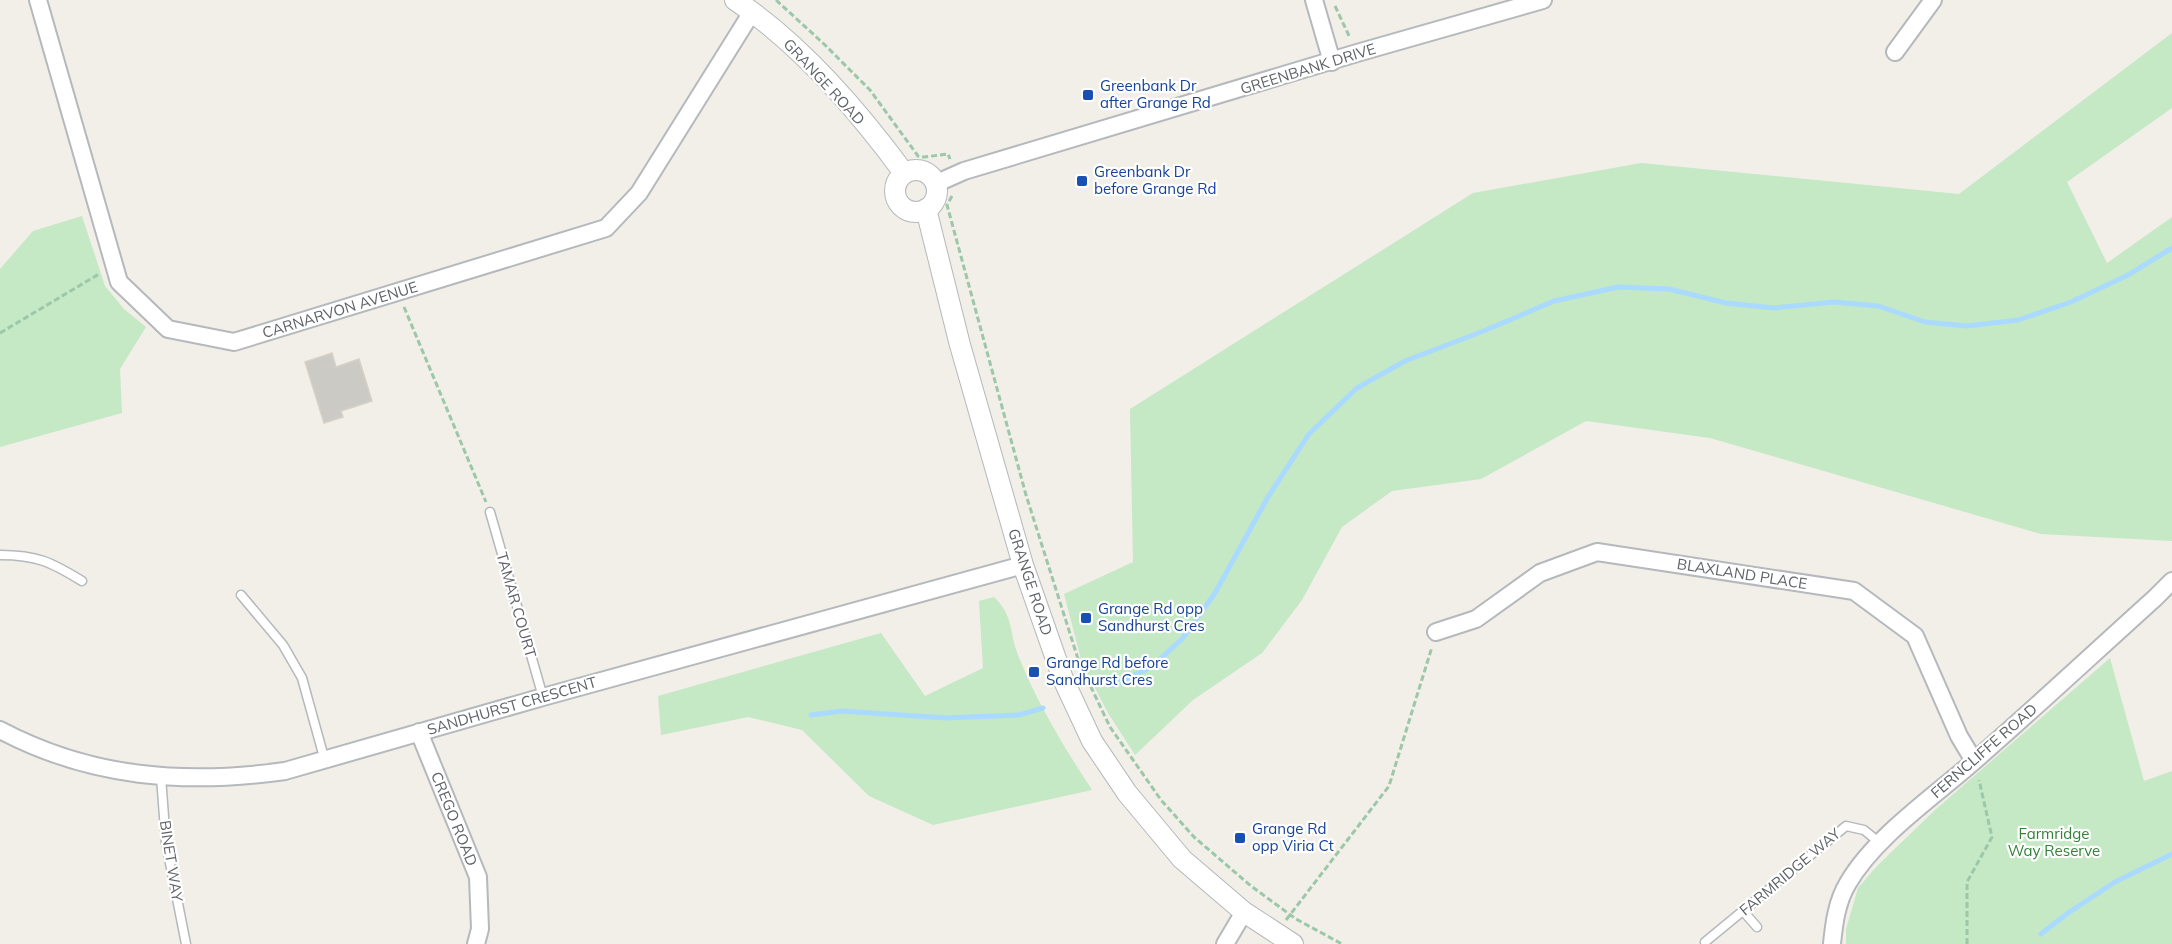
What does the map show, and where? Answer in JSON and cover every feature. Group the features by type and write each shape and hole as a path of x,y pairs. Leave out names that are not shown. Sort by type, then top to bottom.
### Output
{"street":[{"name":"CARNARVON AVENUE","path":"38,0 119,282 168,329 234,342 606,228 639,193 753,12"},
{"name":"GRANGE ROAD","path":"735,0 778,33 832,86 903,173"},
{"path":"1314,0 1332,62"},
{"name":"GREENBANK DRIVE","path":"935,183 956,174 1544,0"},
{"path":"1895,52 1933,0"},
{"path":"921,170 930,175 935,183 936,196 926,209 910,211 898,202 895,186 903,173 921,170"},
{"name":"GRANGE ROAD","path":"926,209 960,345 1023,566 1062,679 1092,741 1127,793 1182,859 1244,912 1285,939"},
{"name":"BLAXLAND PLACE","path":"1437,632 1476,619 1540,573 1598,552 1854,591 1914,636 1959,736 1974,761"},
{"name":"SANDHURST CRESCENT","path":"0,730 62,756 108,770 161,777 243,777 285,771 543,697 1023,566"},
{"name":"FERNCLIFFE ROAD","path":"1832,944 1838,905 1847,884 1880,843 2156,598 2172,581"},
{"name":"CREGO ROAD","path":"419,732 478,877 480,929 476,944"},
{"path":"1225,944 1244,912"}],"lane":[{"name":"TAMAR COURT","path":"490,512 543,697"},
{"path":"0,555 20,555 43,559 82,581"},
{"path":"241,594 283,645 302,678 325,761"},
{"name":"BINET WAY","path":"161,777 166,843 186,944"},
{"name":"FARMRIDGE WAY","path":"1705,942 1846,826 1864,830 1880,843"},
{"path":"1743,911 1757,927"}],"path":[{"path":"776,0 870,90 918,156 948,154 962,191 950,198 947,205 1026,495 1079,662 1110,727 1161,800 1194,837 1251,886 1290,915 1342,944"},
{"path":"1332,0 1357,54"},
{"path":"0,333 114,266"},
{"path":"407,314 490,512"},
{"path":"1285,939 1290,915 1389,786 1437,632"},
{"path":"1967,944 1967,882 1992,837 1974,761"}],"green space":[{"path":"2172,33 2172,108 2067,182 2107,263 2172,217 2172,541 2041,534 1710,438 1586,421 1481,479 1392,491 1342,527 1302,600 1262,653 1193,700 1135,755 1108,713 1082,663 1064,594 1133,562 1130,409 1473,193 1641,163 1959,194"},
{"path":"82,216 105,286 124,309 146,327 120,369 122,413 0,447 0,269 33,231"},
{"path":"994,597 1005,611 1018,655 1042,707 1092,790 933,825 869,796 802,730 748,717 661,735 658,696 881,633 925,696 983,668 979,601"},
{"name":"Farmridge Way Reserve","path":"2110,658 2144,781 2172,771 2172,944 1846,944 1846,929 1858,888 1876,867 1935,810"}],"building":[{"path":"332,353 336,367 359,359 372,401 341,411 343,417 324,423 305,362"}],"waterway":[{"path":"1112,686 1151,667 1182,639 1215,593 1268,497 1309,434 1357,388 1405,361 1554,301 1618,287 1669,289 1726,303 1774,308 1834,302 1878,306 1925,322 1967,326 2018,320 2071,302 2128,275 2172,248"},
{"path":"811,715 842,711 946,718 1019,715 1043,708"},
{"path":"2041,934 2115,882 2172,854"}],"place":[{"name":"Greenbank Dr after Grange Rd","path":"1088,95"},
{"name":"Greenbank Dr before Grange Rd","path":"1082,181"},
{"name":"Grange Rd opp Sandhurst Cres","path":"1086,618"},
{"name":"Grange Rd before Sandhurst Cres","path":"1034,672"},
{"name":"Grange Rd opp Viria Ct","path":"1240,838"}]}
